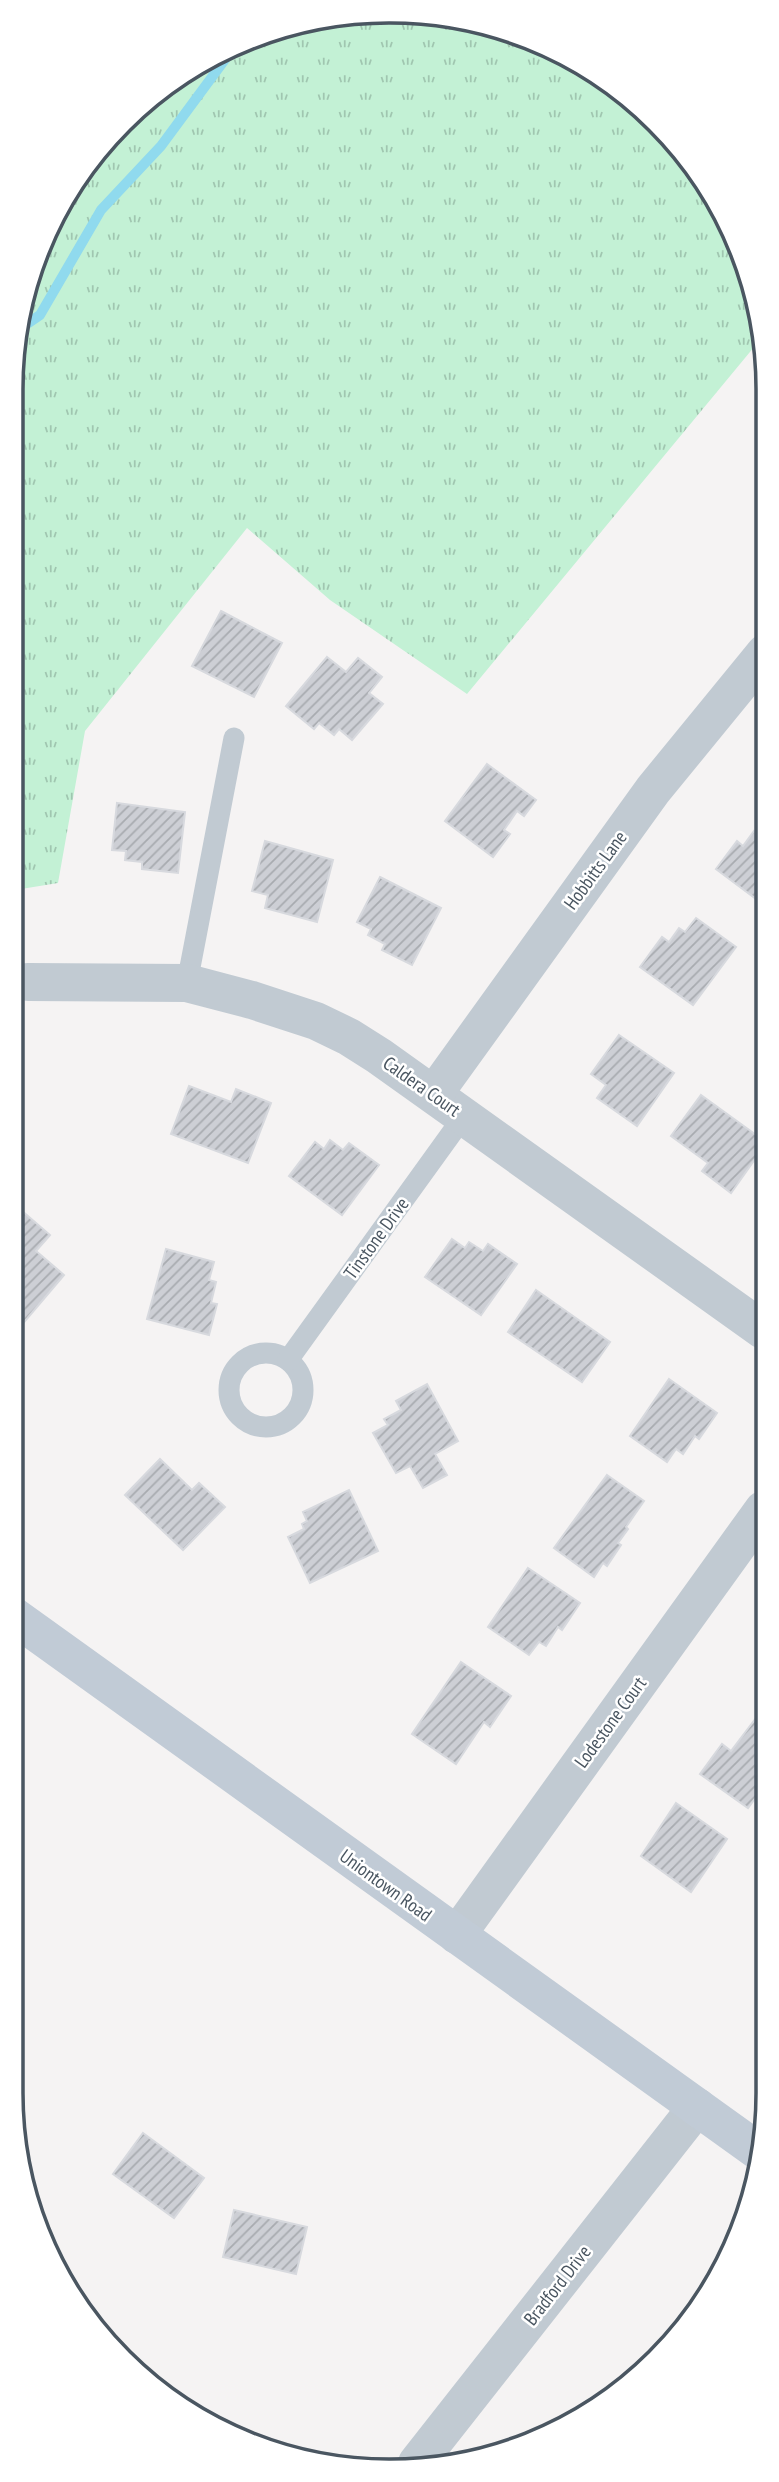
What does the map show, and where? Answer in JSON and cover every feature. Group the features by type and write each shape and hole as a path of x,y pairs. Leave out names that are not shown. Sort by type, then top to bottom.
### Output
{"main road":[{"name":"Uniontown Road","path":"23,1623 752,2147"}],"street":[{"name":"Hobbitts Lane","path":"449,1105 653,790 756,664"},
{"name":"Caldera Court","path":"28,982 187,983 316,1021 349,1037 449,1105 756,1325"},
{"name":"Lodestone Court","path":"457,1935 756,1520"},
{"name":"Bradford Drive","path":"421,2457 696,2107"}],"lane":[{"path":"187,983 234,738"},
{"name":"Tinstone Drive","path":"288,1360 449,1105"}],"green space":[{"path":"390,23 461,30 530,51 593,85 649,130 680,166 707,206 737,272 753,348 467,694 330,600 247,528 85,731 58,883 23,889 23,390 26,342 35,295 61,227 85,186 130,130 186,85 249,51 318,30"}],"building":[{"path":"221,611 282,643 254,697 192,666"},
{"path":"327,657 346,672 358,658 382,677 369,693 383,704 352,740 339,729 334,735 319,723 314,729 286,706"},
{"path":"487,764 536,800 524,816 517,811 504,830 510,834 493,857 445,821"},
{"path":"117,803 185,812 178,873 142,869 142,862 125,860 126,851 112,850"},
{"path":"754,831 756,833 756,899 716,869 737,841 743,846"},
{"path":"265,841 333,860 317,922 265,908 268,895 252,891"},
{"path":"380,877 441,908 412,965 382,950 385,944 368,935 371,929 357,922"},
{"path":"696,918 736,947 693,1005 640,967 662,937 669,942 679,928 685,932"},
{"path":"619,1035 674,1073 637,1126 597,1098 606,1085 591,1074"},
{"path":"189,1086 231,1102 236,1089 271,1103 248,1163 171,1134"},
{"path":"701,1095 756,1135 756,1158 731,1193 702,1171 708,1163 671,1136"},
{"path":"330,1140 343,1150 349,1143 379,1165 342,1215 289,1176 315,1142 324,1149"},
{"path":"23,1212 50,1235 36,1251 64,1275 23,1323"},
{"path":"452,1239 465,1248 469,1242 483,1251 488,1244 517,1264 481,1315 425,1277"},
{"path":"166,1249 214,1262 209,1280 216,1282 211,1303 217,1304 209,1335 147,1319"},
{"path":"536,1290 610,1342 582,1382 508,1332"},
{"path":"669,1379 717,1413 699,1439 695,1436 683,1454 676,1449 667,1462 630,1436"},
{"path":"427,1384 458,1441 435,1454 447,1475 423,1488 410,1466 396,1473 373,1433 388,1425 384,1419 401,1410 396,1401"},
{"path":"160,1459 192,1490 199,1483 225,1507 183,1550 125,1495"},
{"path":"607,1475 644,1501 626,1527 628,1529 618,1543 621,1545 607,1566 603,1563 594,1577 554,1548"},
{"path":"349,1490 378,1551 310,1583 288,1537 304,1529 302,1524 307,1521 303,1512"},
{"path":"528,1568 580,1603 562,1630 558,1627 546,1646 539,1642 529,1655 488,1627"},
{"path":"461,1662 511,1696 490,1727 484,1722 456,1764 412,1734"},
{"path":"756,1718 756,1797 748,1808 700,1774 722,1744 731,1751"},
{"path":"676,1803 727,1839 691,1892 641,1856"},
{"path":"143,2133 204,2178 174,2218 113,2174"},
{"path":"234,2210 307,2227 296,2274 223,2257"}],"waterway":[{"path":"29,322 40,315 101,210 161,146 222,64"}]}
